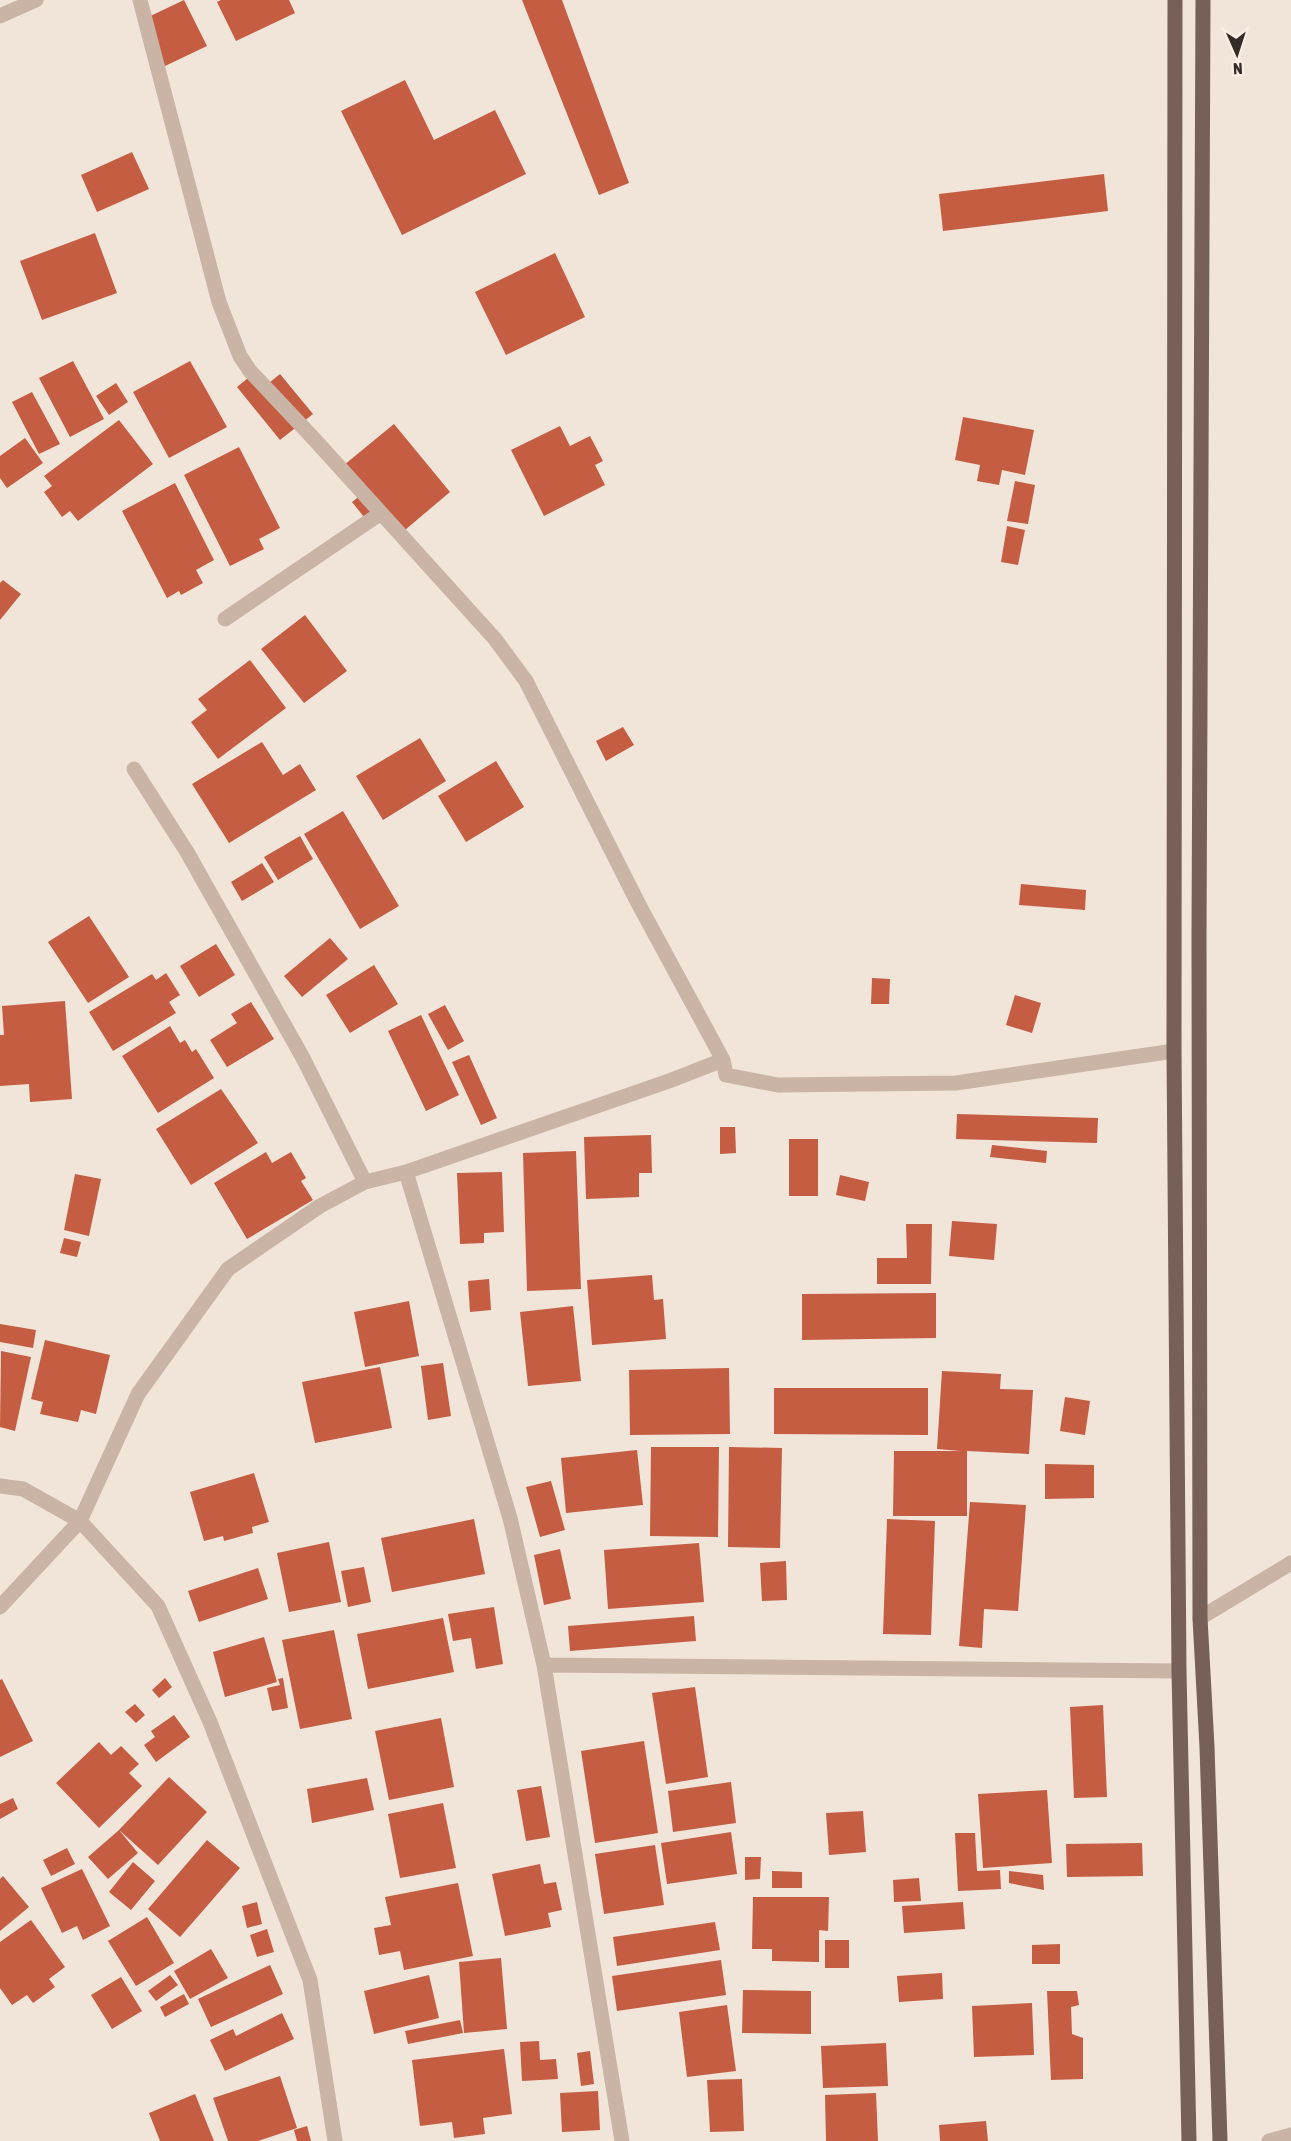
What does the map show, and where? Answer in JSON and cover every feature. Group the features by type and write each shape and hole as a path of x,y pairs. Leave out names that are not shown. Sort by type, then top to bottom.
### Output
{"main road":[{"path":"1174,0 1174,1051 1179,1671 1190,2141"},
{"path":"1203,0 1199,936 1200,1618 1207,1747 1220,2141"},
{"path":"1175,932 1199,936"}],"street":[{"path":"0,16 36,0"},
{"path":"140,0 219,302 240,356 250,371 495,639 526,681 638,903 723,1060 726,1075 778,1085 956,1083 1174,1051"},
{"path":"225,619 381,513"},
{"path":"134,769 187,852 297,1047 364,1182"},
{"path":"0,1606 80,1521 138,1394 228,1269 320,1206 364,1182 406,1172 669,1081 723,1060"},
{"path":"406,1172 510,1518 544,1665 622,2141"},
{"path":"0,1486 23,1489 80,1521 158,1606 210,1722 310,1980 335,2141"},
{"path":"1200,1618 1291,1563"},
{"path":"544,1665 1179,1671"},
{"path":"1269,2141 1291,2135"}],"building":[{"path":"184,0 207,46 165,66 142,20"},
{"path":"221,0 289,0 295,13 236,41 217,2"},
{"path":"522,0 562,0 629,183 599,195"},
{"path":"405,80 434,140 495,110 526,174 402,235 341,111"},
{"path":"132,152 149,189 97,212 81,175"},
{"path":"1104,174 1108,211 943,231 939,194"},
{"path":"95,233 117,293 42,320 20,261"},
{"path":"555,253 585,317 506,355 475,292"},
{"path":"73,361 104,419 70,437 39,378"},
{"path":"190,361 227,427 169,458 133,392"},
{"path":"253,374 264,387 280,374 313,414 280,440 237,387"},
{"path":"116,383 128,402 109,415 96,396"},
{"path":"32,392 60,444 39,454 12,402"},
{"path":"963,417 1034,430 1025,475 1002,470 999,485 977,481 980,465 955,460"},
{"path":"119,420 153,464 78,521 70,511 62,517 44,492 52,486 44,476"},
{"path":"394,424 450,492 399,535 376,507 364,517 352,502 366,491 344,465"},
{"path":"560,426 570,446 590,436 603,461 595,465 605,485 544,516 511,450"},
{"path":"25,438 43,463 7,488 0,478 0,456"},
{"path":"239,447 280,528 259,539 264,549 230,566 184,475"},
{"path":"1015,481 1035,485 1028,524 1007,521"},
{"path":"175,483 214,560 196,570 203,583 181,595 179,591 167,598 122,511"},
{"path":"1007,526 1025,530 1018,565 1001,562"},
{"path":"3,580 21,594 0,620 0,583"},
{"path":"305,615 347,671 304,703 261,649"},
{"path":"250,660 286,708 218,759 191,722 207,710 198,699"},
{"path":"623,727 634,745 606,761 596,741"},
{"path":"420,738 446,781 383,820 356,776"},
{"path":"262,742 283,775 300,764 316,790 229,843 192,784"},
{"path":"496,761 524,807 466,842 438,796"},
{"path":"343,811 399,906 360,929 304,834"},
{"path":"300,836 313,859 278,880 264,857"},
{"path":"262,863 274,882 242,901 231,882"},
{"path":"1021,884 1086,890 1085,910 1019,905"},
{"path":"89,916 129,977 88,1003 48,942"},
{"path":"330,938 348,959 302,997 284,976"},
{"path":"216,944 235,975 199,997 180,966"},
{"path":"374,965 398,1004 350,1033 326,995"},
{"path":"166,973 180,995 169,1002 176,1013 113,1051 89,1012 152,974 156,980"},
{"path":"872,978 890,979 889,1004 871,1004"},
{"path":"1015,995 1041,1003 1032,1033 1006,1025"},
{"path":"65,1001 72,1099 30,1102 29,1084 0,1086 0,1035 4,1035 2,1006"},
{"path":"251,1002 274,1039 227,1067 210,1040 237,1023 231,1014"},
{"path":"445,1005 464,1041 448,1050 428,1014"},
{"path":"421,1015 459,1095 426,1111 388,1031"},
{"path":"170,1026 180,1043 185,1040 192,1052 196,1049 214,1078 158,1113 122,1056"},
{"path":"469,1055 497,1118 481,1125 452,1062"},
{"path":"221,1089 258,1143 191,1185 156,1129"},
{"path":"957,1114 1098,1118 1097,1143 956,1139"},
{"path":"720,1127 735,1127 736,1153 720,1154"},
{"path":"651,1135 652,1173 639,1173 639,1197 586,1199 584,1137"},
{"path":"789,1139 818,1139 818,1196 789,1196"},
{"path":"992,1145 1047,1151 1046,1163 990,1157"},
{"path":"576,1151 581,1289 527,1291 523,1153"},
{"path":"266,1152 272,1163 291,1152 306,1178 301,1181 313,1200 247,1239 214,1183"},
{"path":"502,1172 504,1232 484,1233 484,1243 460,1244 457,1173"},
{"path":"75,1174 101,1179 89,1236 64,1230"},
{"path":"840,1175 869,1182 865,1201 836,1195"},
{"path":"952,1221 997,1224 994,1260 949,1256"},
{"path":"906,1224 932,1224 931,1284 877,1284 877,1258 907,1258"},
{"path":"64,1238 81,1242 77,1257 60,1253"},
{"path":"652,1275 654,1300 663,1299 666,1339 592,1345 587,1280"},
{"path":"489,1279 491,1310 470,1312 468,1281"},
{"path":"936,1293 936,1338 802,1340 802,1294"},
{"path":"409,1301 419,1356 365,1367 354,1312"},
{"path":"573,1306 581,1381 528,1386 520,1312"},
{"path":"0,1324 36,1330 33,1348 0,1342"},
{"path":"45,1340 110,1355 96,1414 81,1410 78,1422 40,1414 43,1402 31,1399"},
{"path":"1,1351 31,1357 15,1431 0,1427"},
{"path":"443,1363 451,1416 428,1420 421,1366"},
{"path":"380,1367 392,1428 315,1443 302,1382"},
{"path":"729,1368 730,1434 630,1435 629,1370"},
{"path":"942,1371 1001,1374 1000,1389 1033,1390 1029,1454 967,1451 967,1516 893,1516 894,1451 961,1451 937,1449"},
{"path":"774,1388 928,1388 928,1435 774,1434"},
{"path":"1065,1397 1090,1401 1085,1435 1060,1431"},
{"path":"651,1447 719,1447 718,1537 650,1536"},
{"path":"729,1447 782,1448 780,1548 728,1547"},
{"path":"637,1450 643,1505 566,1513 561,1458"},
{"path":"1045,1464 1094,1465 1094,1498 1045,1499"},
{"path":"254,1473 269,1522 252,1527 253,1533 224,1541 223,1536 204,1541 190,1492"},
{"path":"551,1481 565,1530 540,1537 526,1487"},
{"path":"970,1502 1026,1505 1018,1611 984,1609 982,1648 959,1646"},
{"path":"474,1519 485,1574 392,1592 381,1538"},
{"path":"887,1519 935,1521 931,1635 883,1634"},
{"path":"329,1542 341,1602 289,1612 277,1553"},
{"path":"699,1543 704,1602 608,1609 604,1550"},
{"path":"560,1549 571,1599 544,1605 534,1555"},
{"path":"786,1561 787,1600 762,1601 760,1563"},
{"path":"364,1567 371,1602 348,1607 341,1571"},
{"path":"258,1568 268,1599 199,1622 188,1591"},
{"path":"494,1607 503,1664 476,1669 471,1638 453,1641 448,1614"},
{"path":"694,1616 696,1641 570,1651 568,1626"},
{"path":"443,1618 454,1672 368,1689 357,1634"},
{"path":"334,1630 352,1719 300,1729 282,1640"},
{"path":"264,1637 277,1682 225,1697 213,1652"},
{"path":"165,1678 172,1687 159,1698 152,1690"},
{"path":"283,1678 288,1708 272,1711 267,1688 280,1685 278,1679"},
{"path":"2,1679 33,1741 0,1757 0,1680"},
{"path":"695,1687 708,1777 666,1784 652,1693"},
{"path":"135,1704 145,1715 136,1723 125,1712"},
{"path":"1103,1705 1107,1797 1074,1798 1070,1707"},
{"path":"174,1715 190,1737 156,1762 144,1745 155,1737 151,1731"},
{"path":"441,1718 454,1787 389,1800 375,1731"},
{"path":"644,1741 658,1833 595,1843 581,1751"},
{"path":"99,1742 111,1755 121,1746 139,1764 129,1773 142,1786 99,1828 56,1783"},
{"path":"169,1777 207,1812 158,1865 119,1830"},
{"path":"367,1778 374,1810 312,1823 307,1789"},
{"path":"731,1782 736,1823 673,1832 668,1791"},
{"path":"541,1786 550,1837 526,1841 517,1790"},
{"path":"1047,1790 1052,1863 983,1868 978,1794"},
{"path":"13,1798 18,1809 0,1819 0,1804"},
{"path":"443,1803 456,1868 400,1878 388,1814"},
{"path":"863,1811 866,1852 829,1855 826,1813"},
{"path":"119,1830 138,1853 108,1879 88,1857"},
{"path":"731,1832 737,1874 667,1884 661,1843"},
{"path":"955,1833 975,1833 977,1871 1000,1870 1001,1889 958,1891"},
{"path":"207,1840 240,1868 180,1937 148,1909"},
{"path":"1142,1843 1143,1876 1067,1877 1066,1844"},
{"path":"655,1845 664,1905 604,1914 595,1854"},
{"path":"67,1848 75,1864 51,1876 43,1860"},
{"path":"745,1857 761,1857 760,1879 745,1880"},
{"path":"133,1862 155,1881 131,1910 109,1892"},
{"path":"540,1864 544,1884 556,1882 562,1910 548,1913 551,1927 505,1936 492,1874"},
{"path":"82,1869 110,1926 83,1940 77,1926 62,1933 41,1888"},
{"path":"772,1871 802,1872 802,1888 772,1888"},
{"path":"1009,1871 1043,1875 1044,1890 1009,1883"},
{"path":"3,1876 29,1907 0,1931 0,1879"},
{"path":"919,1878 921,1901 894,1902 893,1880"},
{"path":"458,1883 473,1956 404,1970 400,1951 379,1955 374,1928 391,1925 385,1897"},
{"path":"753,1897 829,1897 828,1931 819,1930 819,1962 772,1961 772,1949 752,1949"},
{"path":"257,1902 262,1924 247,1928 242,1906"},
{"path":"963,1902 965,1929 904,1933 902,1906"},
{"path":"147,1917 174,1963 136,1986 108,1941"},
{"path":"31,1920 65,1967 49,1979 55,1987 33,2003 27,1995 12,2005 0,1988 0,1942"},
{"path":"715,1922 720,1950 617,1966 613,1937"},
{"path":"267,1929 274,1952 257,1957 250,1935"},
{"path":"825,1940 849,1940 849,1968 825,1968"},
{"path":"1060,1944 1060,1964 1032,1964 1032,1945"},
{"path":"211,1949 228,1978 190,1999 174,1971"},
{"path":"501,1958 507,2029 464,2033 459,1962"},
{"path":"721,1960 726,1995 617,2011 612,1976"},
{"path":"270,1965 283,1994 211,2027 198,1999"},
{"path":"942,1973 943,1999 899,2002 897,1976"},
{"path":"170,1975 178,1985 156,2001 148,1991"},
{"path":"429,1975 439,2018 374,2034 364,1991"},
{"path":"121,1977 142,2011 112,2029 91,1995"},
{"path":"743,1990 811,1991 811,2034 742,2033"},
{"path":"1047,1991 1077,1991 1079,2005 1071,2007 1072,2034 1083,2038 1083,2079 1051,2080"},
{"path":"184,1994 189,2004 165,2017 160,2007"},
{"path":"1032,2003 1034,2055 974,2057 972,2006"},
{"path":"727,2005 736,2071 687,2077 679,2012"},
{"path":"282,2013 294,2039 225,2071 210,2040 233,2029 236,2036"},
{"path":"460,2020 463,2033 408,2044 405,2031"},
{"path":"539,2041 540,2060 556,2059 558,2079 522,2081 520,2042"},
{"path":"886,2043 888,2086 823,2088 821,2046"},
{"path":"504,2049 512,2114 483,2118 485,2134 454,2138 452,2122 420,2126 412,2060"},
{"path":"590,2051 594,2084 581,2086 577,2053"},
{"path":"280,2076 297,2128 258,2141 228,2141 213,2098"},
{"path":"742,2079 744,2131 710,2132 707,2080"},
{"path":"598,2091 600,2130 562,2132 560,2093"},
{"path":"876,2093 878,2141 826,2141 825,2095"},
{"path":"195,2094 214,2141 160,2141 149,2113"},
{"path":"986,2121 988,2141 940,2141 939,2125"},
{"path":"307,2126 311,2141 297,2141 294,2130"}]}
